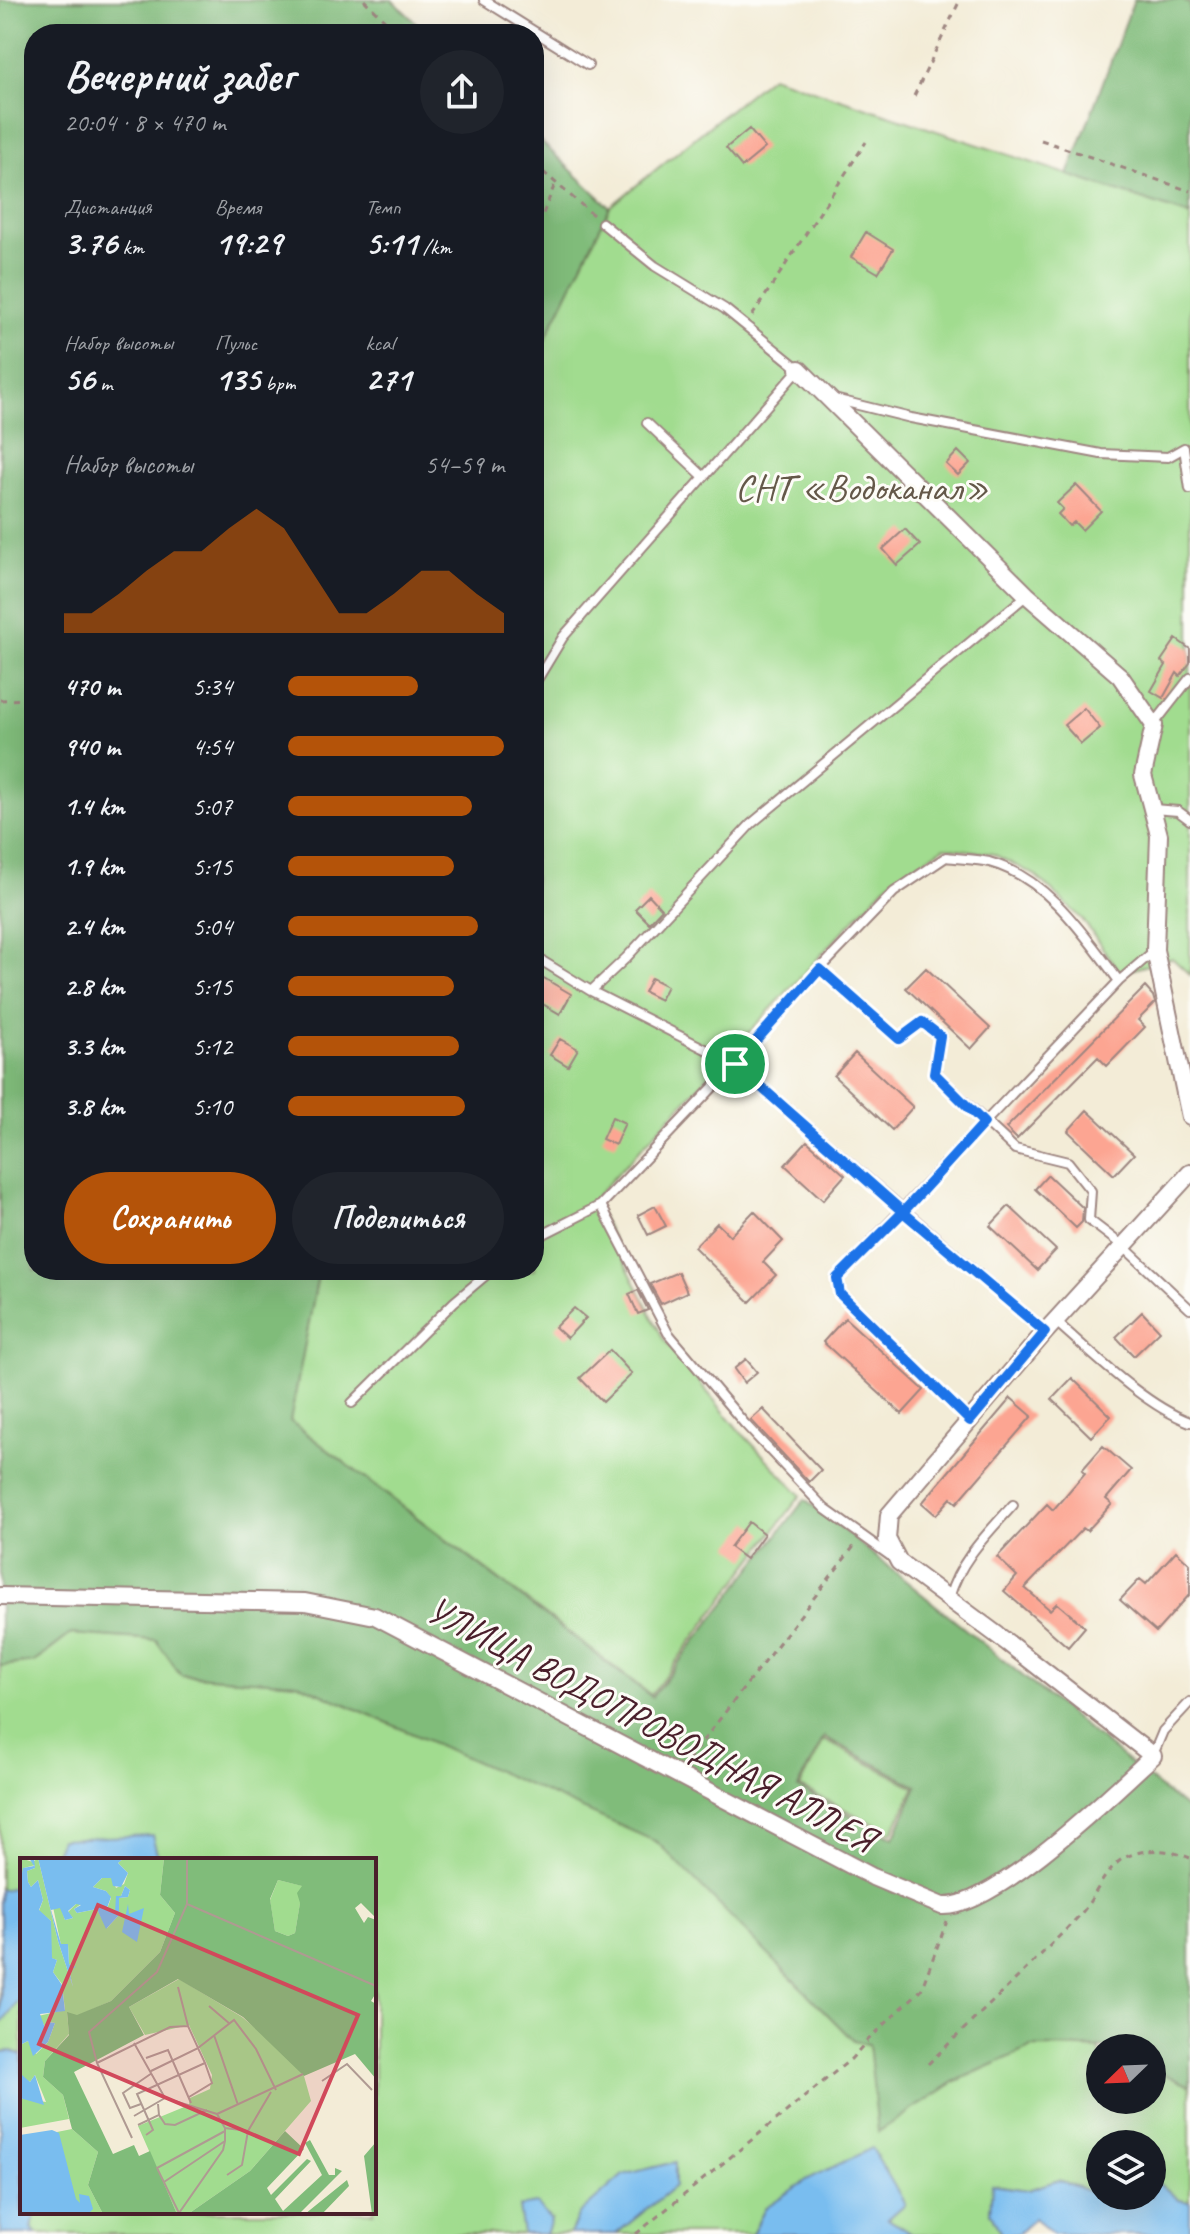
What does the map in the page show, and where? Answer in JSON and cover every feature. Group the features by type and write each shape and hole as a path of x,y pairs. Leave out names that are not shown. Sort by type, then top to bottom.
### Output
{"street":[{"path":"799,369 1027,595 1120,676 1154,725 1143,775 1159,835 1155,950 1190,1117"},
{"path":"953,1907 974,1900 1002,1884 1088,1817 1153,1756 899,1562 887,1539 889,1515 1050,1327 1190,1173"},
{"name":"УЛИЦА ВОДОПРОВОДНАЯ АЛЛЕЯ","path":"0,1596 305,1602 375,1616 873,1877 942,1906 953,1907"}],"lane":[{"path":"484,0 522,24"},
{"path":"544,38 588,65"},
{"path":"544,668 563,637 799,369 725,309 655,266 602,223"},
{"path":"826,397 911,418 1101,454 1168,457 1187,448 1190,489"},
{"path":"647,423 704,477"},
{"path":"591,991 626,958 751,824 1027,595"},
{"path":"1154,725 1190,678"},
{"path":"1152,809 1178,811 1190,820"},
{"path":"544,1234 601,1205 894,892 946,857 990,862 1028,880 1075,921 1119,981"},
{"path":"970,1421 840,1294 837,1278 903,1212 1119,981 1155,950"},
{"path":"544,962 591,991 735,1064 903,1212 1050,1327 1171,1415 1190,1422"},
{"path":"820,969 899,1039 922,1022 940,1036 934,1073 1015,1149 1068,1162 1091,1191 1089,1220 1123,1246 1190,1309"},
{"path":"601,1205 668,1333 745,1424 825,1509 899,1562"},
{"path":"352,1403 480,1280"},
{"path":"949,1599 954,1580 966,1560 1013,1505"},
{"path":"1153,1756 1163,1731 1190,1702"}],"path":[{"path":"364,0 389,24"},
{"path":"914,96 960,0"},
{"path":"1041,140 1190,191"},
{"path":"746,326 866,142"},
{"path":"544,174 602,223"},
{"path":"544,211 555,184"},
{"path":"0,700 24,699"},
{"path":"677,1773 862,1535"},
{"path":"928,2064 1082,1913 1108,1874 1123,1859 1147,1851 1168,1849 1190,1858"},
{"path":"636,2234 851,2059 921,1990 953,1907"}],"green space":[{"path":"0,0 392,0 417,24 24,24 24,1280 317,1280 290,1421 652,1697 805,1499 1190,1812 1190,2086 1166,2075 1166,2034 1086,2034 1086,2047 1032,2047 954,2082 878,2132 869,2044 854,2041 657,1842 298,1683 181,1675 156,1640 71,1634 34,1662 0,1666","holes":["824,1737 917,1786 894,1838 798,1788"]},
{"path":"1134,0 1182,0 1190,3 1190,215 1068,175"},
{"name":"СНТ «Водоканал»","path":"771,76 1190,215 1190,975 1172,958 1120,973 1082,919 1035,875 993,854 945,847 889,882 593,1200 663,1338 737,1428 801,1495 651,1695 290,1421 317,1280 544,1280 544,342 610,207"},
{"path":"544,144 610,207 544,342"},
{"path":"71,1634 156,1640 181,1675 298,1683 658,1842 854,2041 869,2044 879,2131 954,2082 1032,2046 1086,2048 1086,2114 1166,2114 1166,2075 1190,2086 1190,2202 1179,2200 1166,2189 1166,2130 1086,2130 1086,2190 1059,2180 1028,2190 993,2185 990,2212 1001,2234 911,2234 887,2218 766,2207 752,2234 616,2234 675,2186 579,2214 570,2234 546,2234 551,2220 523,2234 36,2234 32,2229 35,2214 376,2214 376,1858 20,1858 20,2054 0,2052 0,1666 35,1662"},
{"path":"824,1740 915,1787 892,1833 800,1787"}],"water":[{"path":"152,1835 158,1858 53,1858 61,1839"},
{"path":"20,1886 20,2000 1,2025 0,1890"},
{"path":"0,2052 20,2054 20,2214 35,2214 32,2229 36,2234 0,2234"},
{"path":"872,2148 905,2204 888,2219 911,2234 752,2234 766,2207 808,2179"},
{"path":"675,2162 675,2186 616,2234 570,2234 579,2214 623,2175"},
{"path":"1059,2180 1086,2190 1086,2210 1166,2210 1166,2189 1179,2200 1190,2202 1190,2234 1053,2234 1034,2218 1018,2234 1001,2234 990,2212 992,2185 1028,2190"},
{"path":"536,2204 551,2220 546,2234 523,2234 519,2207"}],"building":[{"path":"749,129 765,148 742,167 726,148"},
{"path":"866,232 893,249 878,273 851,257"},
{"path":"958,451 970,463 958,475 946,464"},
{"path":"1076,485 1101,511 1082,530 1074,522 1069,526 1058,514 1063,509 1057,503"},
{"path":"905,529 920,545 897,565 883,549"},
{"path":"1176,639 1190,649 1190,663 1180,676 1177,673 1163,698 1151,691 1166,665 1161,661"},
{"path":"1084,708 1100,728 1081,744 1064,725"},
{"path":"649,895 662,909 649,923 635,909"},
{"path":"926,968 990,1028 971,1049 906,988"},
{"path":"544,978 571,994 560,1014 544,1005"},
{"path":"651,978 667,986 660,1000 644,992"},
{"path":"1145,987 1155,1003 1138,1020 1145,1027 1107,1066 1098,1057 1017,1139 1006,1128"},
{"path":"560,1039 578,1049 568,1066 550,1055"},
{"path":"855,1053 913,1107 892,1130 834,1076"},
{"path":"1087,1110 1134,1154 1114,1175 1068,1131"},
{"path":"612,1117 625,1123 615,1145 602,1139"},
{"path":"807,1141 845,1175 823,1200 785,1165"},
{"path":"1048,1175 1083,1208 1082,1222 1076,1228 1035,1189"},
{"path":"655,1206 666,1226 648,1235 638,1215"},
{"path":"1009,1206 1056,1250 1037,1270 990,1226"},
{"path":"754,1211 783,1241 763,1262 776,1275 750,1302 694,1247 717,1223 730,1236"},
{"path":"678,1272 687,1292 661,1304 650,1284"},
{"path":"638,1290 648,1310 638,1314 629,1294"},
{"path":"574,1308 586,1318 567,1338 555,1327"},
{"path":"1142,1312 1160,1331 1134,1356 1116,1337"},
{"path":"845,1318 924,1390 902,1414 823,1342"},
{"path":"610,1350 632,1374 603,1402 580,1378"},
{"path":"746,1359 757,1372 744,1383 734,1369"},
{"path":"1072,1378 1111,1416 1091,1437 1052,1399"},
{"path":"1011,1398 1032,1416 957,1503 951,1498 936,1515 922,1503"},
{"path":"763,1409 821,1470 809,1482 751,1420"},
{"path":"1103,1446 1131,1470 1106,1499 1112,1504 1087,1531 1083,1528 1025,1588 1050,1610 1057,1603 1085,1627 1068,1647 1004,1591 1017,1576 997,1557 1047,1504 1053,1510 1085,1473 1082,1470"},
{"path":"749,1522 764,1534 746,1559 730,1547"},
{"path":"1176,1551 1190,1564 1190,1594 1156,1632 1120,1600 1140,1579 1146,1584"}],"route":[{"path":"735,1064 820,969 899,1039 922,1022 940,1036 934,1073 984,1123 903,1212 1045,1332 970,1421 840,1294 837,1278 903,1212 735,1064"}]}
